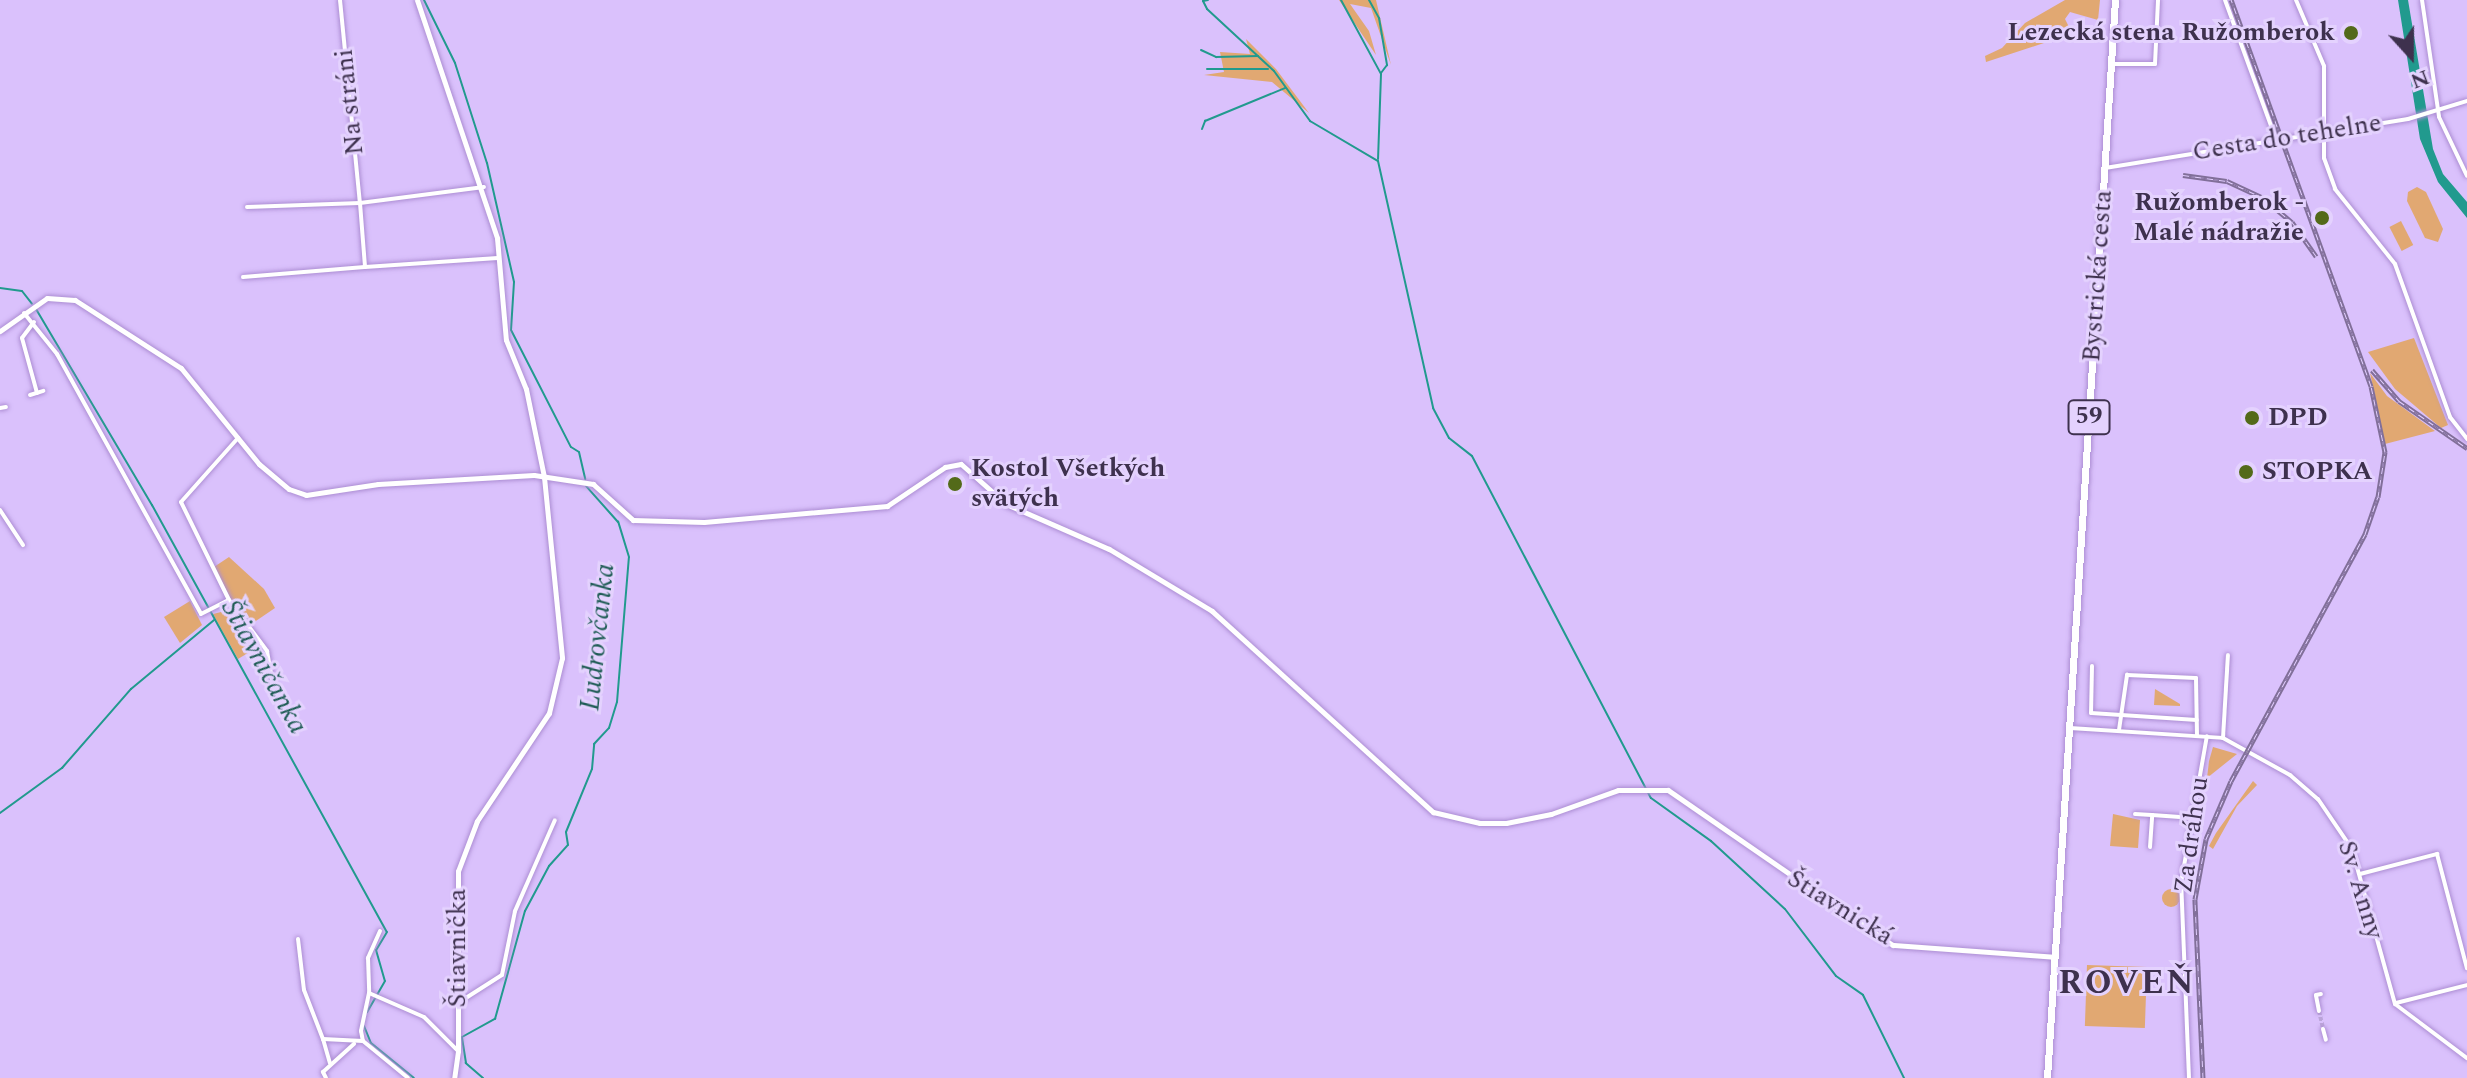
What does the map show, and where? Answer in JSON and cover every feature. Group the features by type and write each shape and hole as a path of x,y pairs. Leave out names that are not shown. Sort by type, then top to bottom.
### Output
{"main road":[{"name":"Bystrická cesta","path":"2047,1078 2115,0"}],"street":[{"name":"Na stráni","path":"340,0 365,267"},
{"name":"Štiavnička","path":"417,0 484,187 500,258 506,340 526,389 544,477 560,631 559,683 549,713 477,821 464,847 454,897 458,1003 458,1051 454,1078"},
{"path":"2111,64 2155,64 2158,0"},
{"path":"2225,0 2275,137"},
{"path":"2296,0 2324,66 2324,158 2335,189 2395,264 2456,429 2467,439"},
{"path":"2422,0 2435,113 2467,176"},
{"name":"Cesta do tehelne","path":"2105,168 2275,137 2408,119 2467,101"},
{"path":"247,207 360,203 484,187"},
{"path":"243,277 500,258"},
{"path":"0,331 36,305 56,296 70,298 172,362 199,386 238,438 274,478 306,495 378,484 544,477"},
{"path":"27,311 147,510 201,614 229,600"},
{"path":"34,322 22,338 37,393"},
{"path":"238,438 180,507 229,600 267,651 273,685"},
{"name":"Štiavnická","path":"544,477 585,482 637,521 741,520 887,506 945,467 961,464 1006,504 1109,549 1212,611 1433,812 1480,823 1529,821 1618,790 1651,788 1685,798 1807,890 1893,945 2055,957"},
{"path":"0,510 23,545"},
{"path":"2070,728 2223,738 2228,655"},
{"path":"2092,666 2091,713 2197,720"},
{"path":"2119,730 2128,675 2196,678 2197,735"},
{"name":"Za dráhou","path":"2189,1078 2181,883 2207,736"},
{"name":"Sv. Anny","path":"2223,738 2257,754 2318,799 2352,849 2395,1004"},
{"name":"Za dráhou","path":"2135,814 2194,818"},
{"name":"Za dráhou","path":"2150,847 2152,815"},
{"path":"458,1003 502,975 515,911 555,820"},
{"path":"2360,874 2437,854 2467,968"},
{"path":"380,931 368,958 369,993 361,1013 363,1041 408,1078"},
{"path":"298,939 304,990 330,1064"},
{"path":"2395,1004 2467,985"},
{"path":"369,993 380,995 424,1017 458,1051"},
{"path":"2319,1011 2316,995 2321,994"},
{"path":"2395,1004 2467,1058"},
{"path":"2323,1029 2326,1040"},
{"path":"323,1039 354,1044"},
{"path":"326,1078 323,1072 330,1064 354,1044 363,1041"}],"shaded area":[{"path":"1339,0 1376,0 1391,65 1371,8 1350,4 1369,31 1376,55"},
{"path":"2065,0 2100,0 2098,20 2070,12 2065,19 2069,27 2054,29 2053,40 1986,62 1985,56 2002,48 2025,23"},
{"path":"2398,0 2408,0 2433,149 2443,174 2467,202 2467,218 2438,182 2420,139"},
{"path":"1246,39 1276,69 1309,113 1272,82 1204,75 1224,72 1220,52 1250,54"},
{"path":"2417,187 2426,192 2443,229 2438,242 2425,238 2407,201 2408,192"},
{"path":"2401,221 2413,245 2402,251 2389,227"},
{"path":"2414,338 2448,425 2441,428 2395,389 2368,352"},
{"path":"2370,373 2387,396 2435,431 2385,444"},
{"path":"229,557 264,589 275,608 253,623 232,601 214,567"},
{"path":"190,601 202,625 180,643 164,617"},
{"path":"229,610 261,645 238,659 213,614"},
{"path":"2155,689 2180,704 2180,706 2154,705"},
{"path":"2213,747 2237,754 2207,778 2209,761"},
{"path":"2253,781 2257,785 2237,806 2213,849 2209,846 2216,833"},
{"path":"2113,814 2140,820 2138,848 2110,846"},
{"path":"2171,889 2180,898 2171,907 2162,898"},
{"path":"2087,965 2147,967 2145,1028 2085,1026"}],"waterway":[{"name":"Ludrovčanka","path":"424,0 455,63 487,163 514,282 511,330 571,447 579,452 585,479"},
{"path":"1208,0 1203,1 1207,9 1274,71 1310,121 1378,161 1433,408 1449,438 1472,456 1651,798 1711,841 1785,909 1836,976 1863,995 1904,1078"},
{"path":"1341,0 1381,74 1378,159"},
{"path":"1369,0 1379,18 1387,65 1381,73"},
{"path":"1201,50 1216,57 1258,56"},
{"path":"1207,69 1268,69"},
{"path":"1202,129 1205,121 1285,88"},
{"name":"Štiavničanka","path":"0,288 22,291 32,304"},
{"name":"Štiavničanka","path":"36,309 152,505 387,932 376,950 385,981 367,1012"},
{"name":"Ludrovčanka","path":"483,1078 466,1063 462,1037 495,1019 525,911 549,866 568,845 566,832 592,769 594,744 609,728 617,702 629,557 618,522 586,486"},
{"path":"0,813 62,768 131,689 214,620"},
{"name":"Štiavničanka","path":"364,1026 371,1043 414,1078"}],"tunnel":[{"path":"2319,1011 2323,1029"}],"railway":[{"path":"2203,1078 2195,899 2206,839 2231,781 2365,534 2378,497 2385,452 2371,386 2231,0"},
{"path":"2183,175 2227,181 2262,197 2292,222 2316,256"},
{"path":"2372,370 2399,401 2467,448"}],"place":[{"name":"Lezecká stena Ružomberok","path":"2351,33"},
{"name":"Ružomberok - Malé nádražie","path":"2322,218"},
{"name":"DPD","path":"2252,418"},
{"name":"STOPKA","path":"2246,472"},
{"name":"Kostol Všetkých svätých","path":"955,484"}],"district":[{"name":"ROVEŇ","path":"2127,984"}]}
